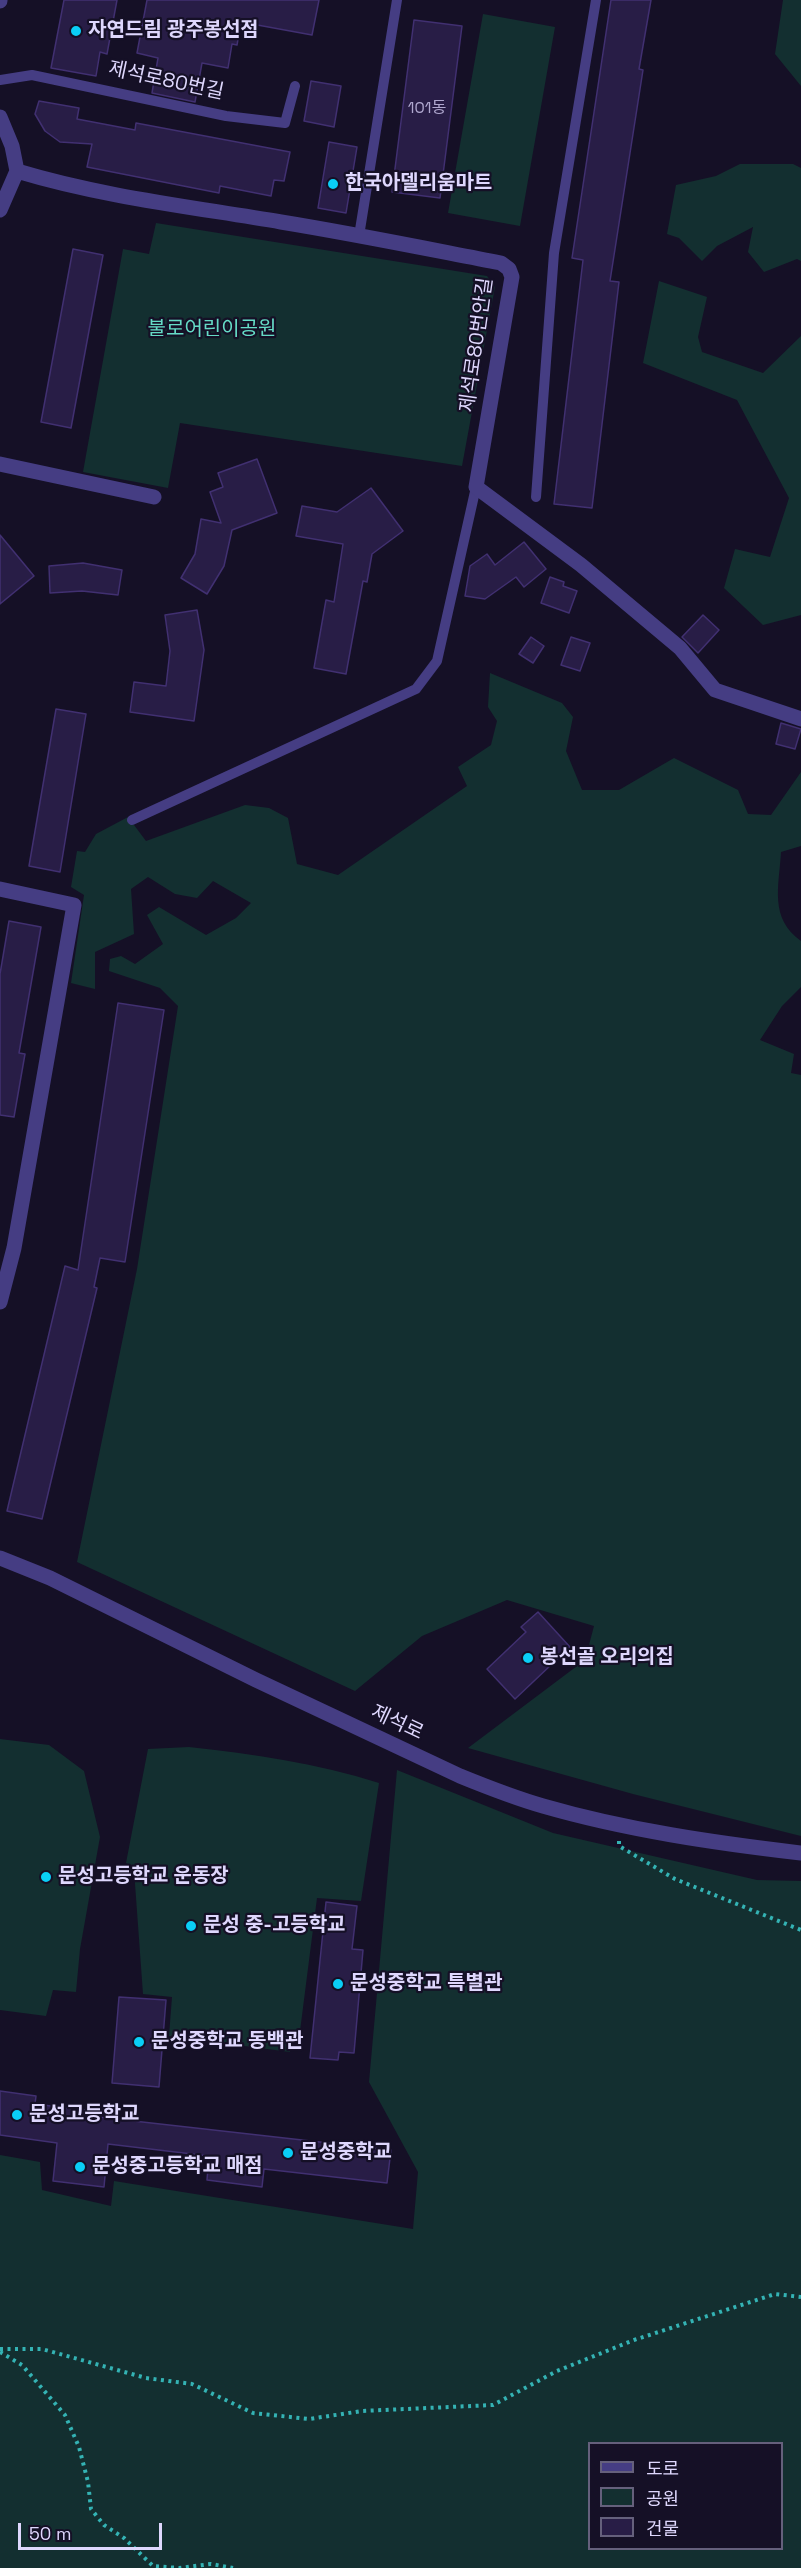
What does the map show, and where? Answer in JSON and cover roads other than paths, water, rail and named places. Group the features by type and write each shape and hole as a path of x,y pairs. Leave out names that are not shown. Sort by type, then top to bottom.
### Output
{"street":[{"path":"0,117 12,146 17,171 0,210"},
{"name":"제석로80번안길","path":"17,171 145,201 359,236 501,263 509,269 512,277 476,487"},
{"path":"0,464 154,497"},
{"path":"476,487 581,565 680,648 715,690 801,719"},
{"path":"0,889 74,905 14,1248 0,1302"},
{"name":"제석로","path":"0,1558 50,1578 256,1680 460,1776 542,1806 620,1824 801,1853"}],"lane":[{"path":"359,236 397,0"},
{"path":"536,497 554,253 596,0"},
{"name":"제석로80번길","path":"0,80 32,75 226,116 285,123 295,86"},
{"path":"132,819 416,689 437,661 476,487"}],"place":[{"name":"자연드림 광주봉선점","path":"76,31"},
{"name":"한국아델리움마트","path":"333,184"},
{"name":"봉선골 오리의집","path":"528,1658"},
{"name":"문성고등학교 운동장","path":"46,1877"},
{"name":"문성 중-고등학교","path":"191,1926"},
{"name":"문성중학교 특별관","path":"338,1984"},
{"name":"문성중학교 동백관","path":"139,2042"},
{"name":"문성고등학교","path":"17,2115"},
{"name":"문성중학교","path":"288,2153"},
{"name":"문성중고등학교 매점","path":"80,2167"}],"park label":[{"name":"불로어린이공원","path":"212,330"}]}
